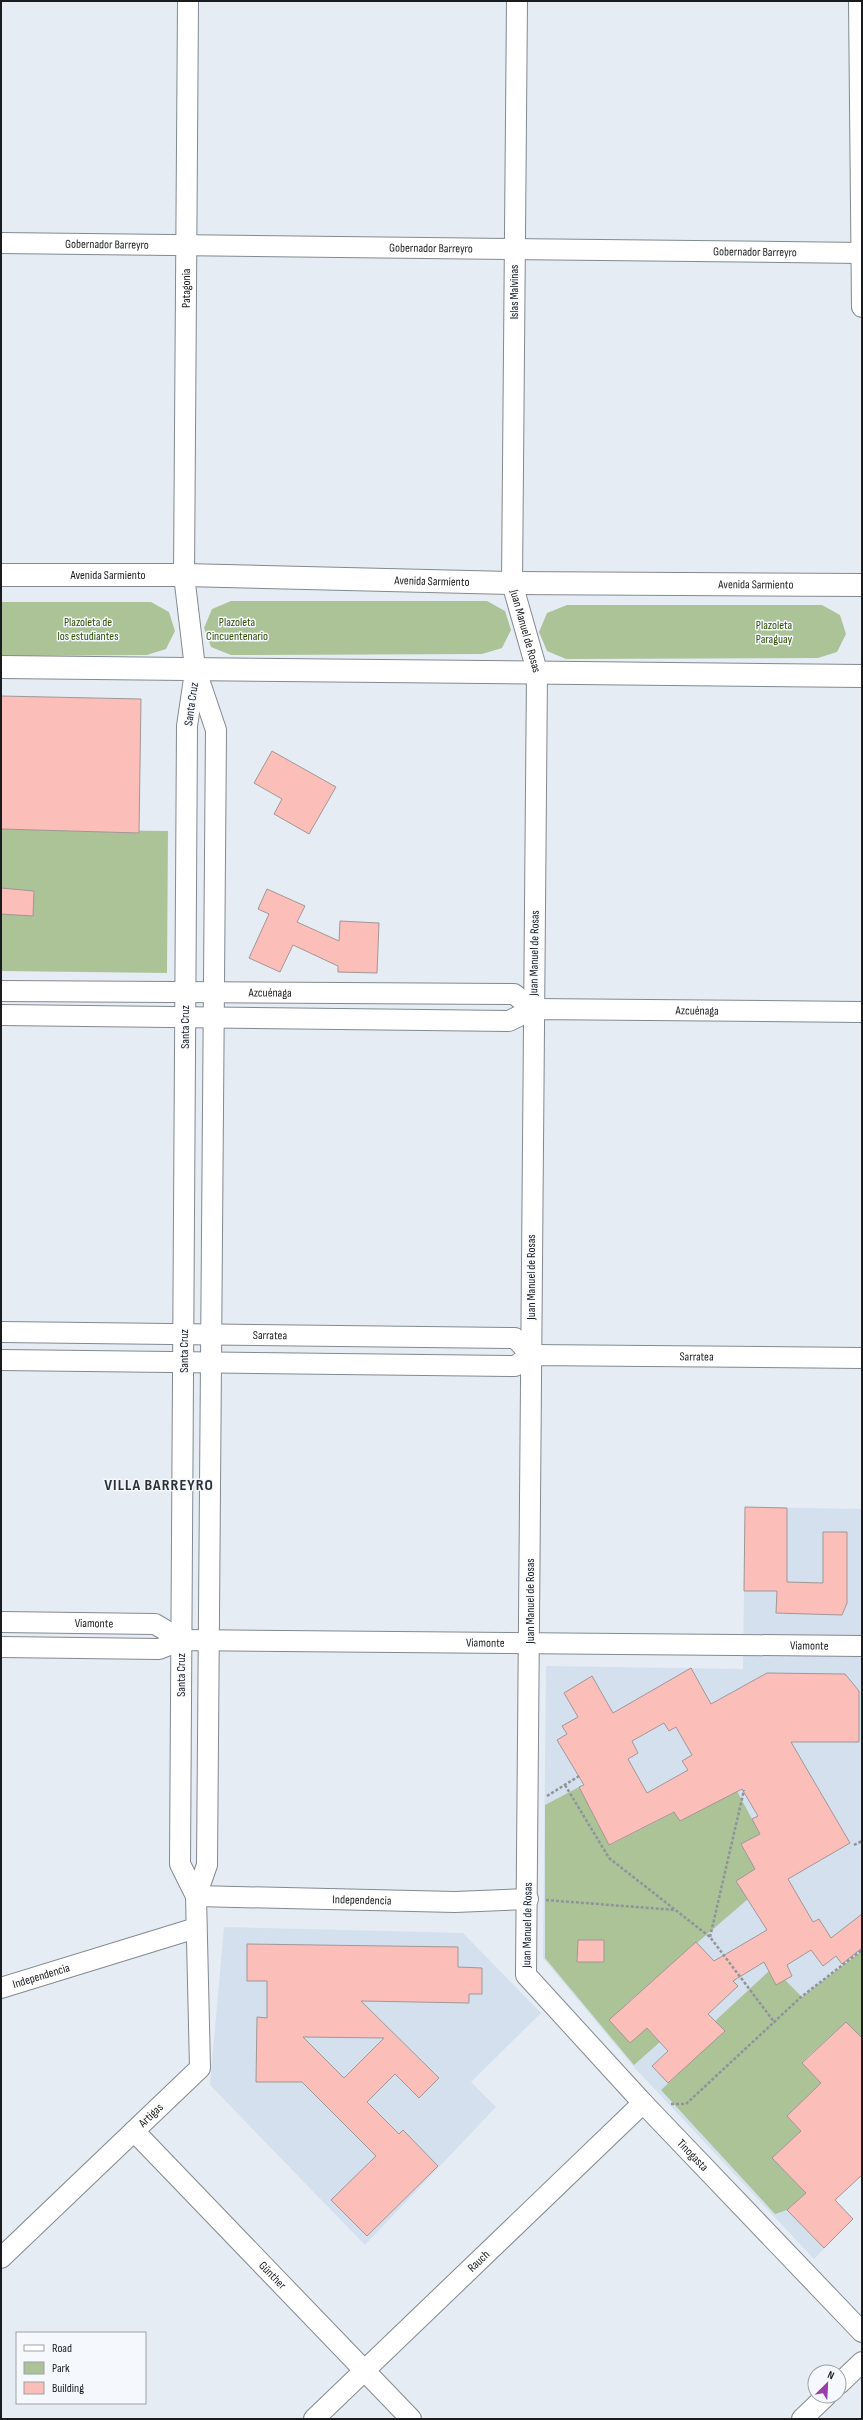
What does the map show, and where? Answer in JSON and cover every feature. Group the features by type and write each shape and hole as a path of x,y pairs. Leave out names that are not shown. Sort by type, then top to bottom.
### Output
{"main road":[{"name":"Avenida Sarmiento","path":"1,575 184,575 512,583 862,585"},
{"path":"1,667 537,671 862,676"}],"street":[{"name":"Patagonia","path":"188,1 184,575 195,668"},
{"name":"Islas Malvinas","path":"512,583 517,1"},
{"path":"859,1 862,308"},
{"name":"Gobernador Barreyro","path":"1,243 862,253"},
{"name":"Juan Manuel de Rosas","path":"512,583 537,671 533,1009 529,1806 526,1975"},
{"name":"Santa Cruz","path":"195,668 187,726 180,1864 196,1896"},
{"name":"Santa Cruz","path":"195,668 216,730 207,1865 196,1896 196,1928"},
{"name":"Azcuénaga","path":"1,991 514,994 533,1009"},
{"name":"Azcuénaga","path":"1,1015 509,1021 533,1009 862,1012"},
{"name":"Sarratea","path":"1,1332 515,1338 531,1355 862,1358"},
{"path":"1,1360 516,1366 531,1355"},
{"name":"Viamonte","path":"1,1622 155,1624 182,1640"},
{"name":"Viamonte","path":"1,1647 158,1649 182,1640 862,1646"},
{"name":"Independencia","path":"196,1896 455,1902 528,1899"},
{"name":"Independencia","path":"1,1988 196,1928"},
{"name":"Artigas","path":"1,2258 200,2068 196,1928"},
{"name":"Tinogasta","path":"526,1975 643,2103 862,2332"},
{"name":"Rauch","path":"314,2419 643,2103"},
{"name":"Günther","path":"134,2131 411,2419"},
{"path":"847,2376 862,2362"},
{"path":"802,2419 818,2404"}],"path":[{"path":"529,1806 579,1776"},
{"path":"565,1785 609,1858 710,1937 775,2023"},
{"path":"710,1937 744,1790"},
{"path":"854,1845 862,1841"},
{"path":"528,1899 675,1910"},
{"path":"643,2103 686,2104 775,2023 801,1997 862,1950"}],"shaded area":[{"path":"745,1507 862,1509 862,2175 829,2194 853,2219 814,2259 633,2066 543,1958 546,1666 743,1669"},
{"path":"224,1927 463,1933 541,2013 471,2082 496,2107 365,2245 210,2085"}],"green space":[{"name":"Plazoleta Cincuentenario","path":"231,601 487,601 505,611 511,630 502,648 482,654 231,655 211,647 204,628 212,609"},
{"name":"Plazoleta de los estudiantes","path":"1,602 151,602 169,612 175,631 166,649 147,655 1,656"},
{"name":"Plazoleta Paraguay","path":"567,605 822,605 840,615 846,634 837,652 818,658 566,659 547,651 539,632 547,613"},
{"path":"1,829 168,831 167,973 1,971"},
{"path":"579,1787 610,1845 675,1812 680,1821 737,1791 760,1834 741,1844 755,1869 748,1899 626,2004 660,2042 634,2065 545,1958 545,1805"},
{"path":"862,1951 862,2038 846,2022 802,2062 822,2084 787,2116 801,2131 772,2158 806,2193 787,2210 775,2214 661,2090 724,2031 715,2021 769,1971 776,1984 785,1980 802,1997"}],"building":[{"path":"1,696 141,699 139,833 1,829"},
{"path":"272,751 336,787 309,834 274,814 282,799 254,783"},
{"path":"1,888 34,891 33,916 1,914"},
{"path":"267,889 305,906 297,922 339,941 340,921 379,923 377,973 338,972 338,966 293,945 280,972 249,958 269,914 258,909"},
{"path":"745,1507 787,1508 787,1582 823,1583 823,1532 847,1532 847,1603 842,1615 776,1613 777,1591 744,1591"},
{"path":"691,1668 711,1704 767,1673 845,1674 859,1691 859,1742 791,1742 850,1843 788,1879 813,1922 819,1919 831,1938 862,1914 862,1948 842,1964 836,1956 823,1966 811,1950 787,1965 792,1976 776,1985 764,1962 733,1981 738,1986 708,2014 725,2031 668,2083 652,2066 668,2051 647,2028 630,2043 609,2020 696,1942 714,1961 767,1930 736,1881 755,1869 741,1844 760,1834 752,1819 758,1816 742,1789 680,1821 674,1812 609,1845 579,1787 584,1785 557,1740 567,1734 562,1726 578,1717 564,1693 592,1676 613,1713","holes":["664,1723 669,1731 676,1727 692,1755 682,1761 688,1770 647,1793 628,1759 638,1753 632,1741"]},
{"path":"578,1940 604,1940 604,1962 577,1962"},
{"path":"247,1944 458,1947 458,1967 482,1968 482,1994 469,1994 469,2003 361,2001 439,2078 419,2098 395,2074 367,2102 399,2134 403,2130 438,2166 367,2236 331,2200 376,2156 302,2082 256,2082 257,2017 267,2018 267,1981 247,1981","holes":["303,2037 384,2038 344,2078"]},
{"path":"846,2022 862,2038 862,2175 835,2200 853,2219 824,2248 787,2210 806,2193 772,2158 801,2131 787,2116 821,2083 802,2063"}],"district":[{"name":"VILLA BARREYRO","path":"159,1484"}]}
